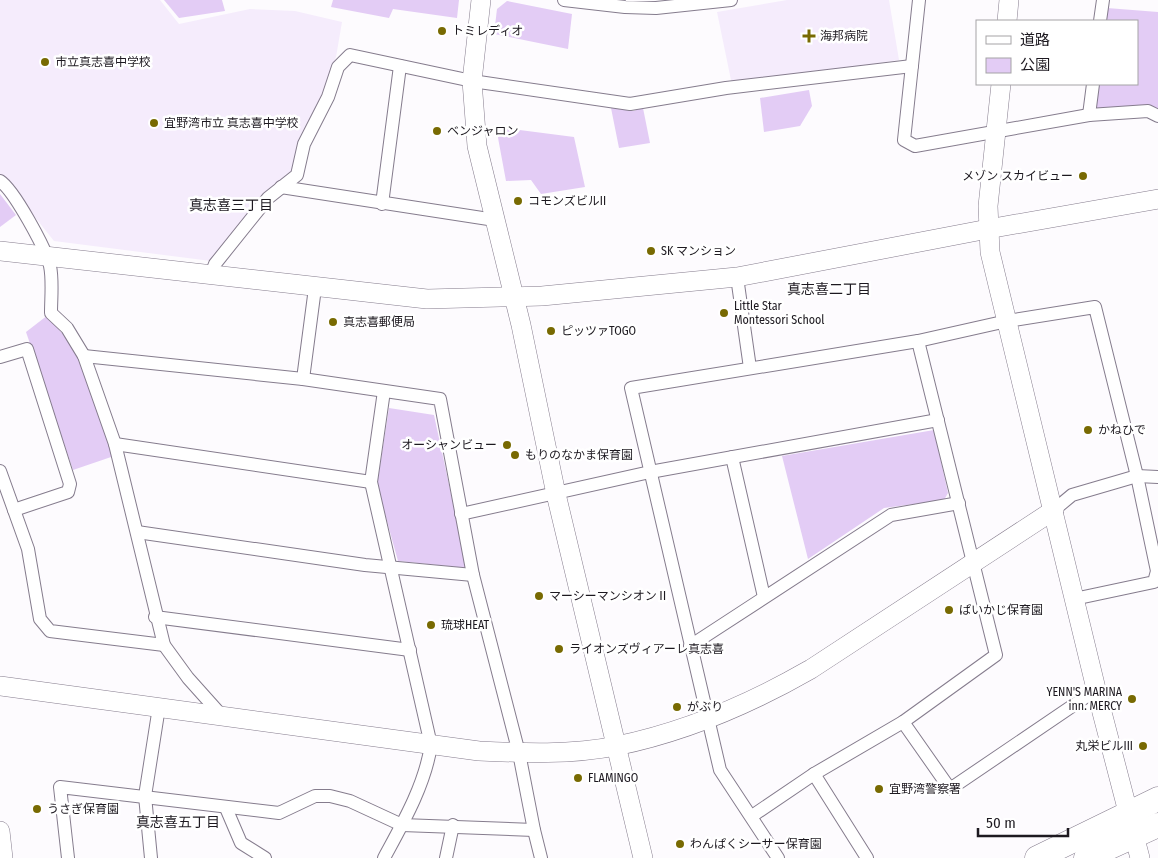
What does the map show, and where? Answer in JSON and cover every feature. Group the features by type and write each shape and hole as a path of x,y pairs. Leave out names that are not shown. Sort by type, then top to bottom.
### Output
{"highway":[{"path":"1086,858 1131,824 1158,799"},
{"path":"1037,858 1131,824 1158,825"}],"street":[{"path":"480,0 472,81 477,146 514,296 556,494 643,858"},
{"path":"564,0 625,7 656,8 731,0"},
{"path":"919,0 904,140 915,146 1089,116 1148,111 1158,116"},
{"path":"1007,20 1009,0"},
{"path":"1100,20 1103,0"},
{"path":"212,274 215,264 268,198 297,174 304,144 328,97 338,67 350,55 472,81 630,104 726,88 912,66"},
{"path":"382,204 400,66"},
{"path":"1001,85 988,229 990,252 1098,697 1140,858"},
{"path":"1089,116 1093,85"},
{"path":"0,181 24,212 47,256 50,267 51,313 67,328 84,356 115,444 137,532 155,617 164,645 188,678 222,716"},
{"path":"281,188 495,220"},
{"path":"0,251 212,274 315,288 427,299 542,296 737,277 1158,199"},
{"path":"737,277 750,368"},
{"path":"303,379 315,288"},
{"path":"778,858 720,770 630,388 918,341 1007,321 1094,307 1137,476 1157,571 1154,582 1074,599"},
{"path":"752,816 814,774 903,722 996,655 918,341"},
{"path":"0,357 27,349 70,484 68,492 14,510"},
{"path":"84,356 303,379 440,399 473,575 519,753 541,858"},
{"path":"384,391 371,482 430,745 428,762 402,825 384,858"},
{"path":"461,514 650,472 938,420"},
{"path":"115,444 371,482"},
{"path":"732,457 764,597"},
{"path":"0,471 28,549 40,619 50,631 164,645"},
{"path":"0,686 430,745 519,753 583,750 616,746 708,719 742,706 811,669 1054,510 1072,495 1137,476 1158,478"},
{"path":"690,646 890,515 959,504"},
{"path":"137,532 364,565 473,575"},
{"path":"155,617 410,650"},
{"path":"903,722 950,789 1088,696 1098,697"},
{"path":"152,858 145,796 159,707"},
{"path":"814,774 866,858"},
{"path":"68,858 60,786 226,808 279,813 315,796 330,796 350,802 402,825 534,830"},
{"path":"226,808 241,843 265,858"},
{"path":"446,858 453,826"},
{"path":"0,832 3,858"}],"shaded area":[{"name":"宜野湾市立 真志喜中学校","path":"0,0 160,0 179,24 250,9 295,11 342,22 336,57 319,102 297,144 293,171 267,190 211,261 54,241 7,182 0,178"},
{"name":"海邦病院","path":"787,0 889,0 899,60 732,85 717,12"}],"green space":[{"path":"164,0 222,0 225,11 179,18"},
{"path":"333,0 459,0 457,18 393,9 389,18 331,7"},
{"path":"507,1 572,14 568,49 494,34 497,9"},
{"path":"1107,8 1158,12 1158,112 1103,114 1096,107 1099,85 1138,85 1138,20 1106,20"},
{"path":"809,90 812,106 800,126 764,132 760,98"},
{"path":"611,108 633,111 643,108 650,143 619,148"},
{"path":"496,127 574,137 585,187 541,194 531,180 506,181"},
{"path":"0,194 16,215 0,227"},
{"path":"48,315 71,345 80,363 114,456 73,470 26,332"},
{"path":"389,408 434,415 467,568 398,561 377,485"},
{"path":"934,430 948,493 944,500 884,508 808,559 782,456"}],"place":[{"name":"トミレディオ","path":"442,31"},
{"name":"海邦病院","path":"809,36"},
{"name":"市立真志喜中学校","path":"45,62"},
{"name":"宜野湾市立 真志喜中学校","path":"154,123"},
{"name":"ベンジャロン","path":"437,131"},
{"name":"メゾン スカイビュー","path":"1083,176"},
{"name":"コモンズビルII","path":"518,201"},
{"name":"SK マンション","path":"651,251"},
{"name":"Little Star Montessori School","path":"724,313"},
{"name":"真志喜郵便局","path":"333,322"},
{"name":"ピッツァTOGO","path":"551,331"},
{"name":"かねひで","path":"1088,430"},
{"name":"オーシャンビュー","path":"507,445"},
{"name":"もりのなかま保育園","path":"515,455"},
{"name":"マーシーマンシオンⅡ","path":"539,596"},
{"name":"ぱいかじ保育園","path":"949,610"},
{"name":"琉球HEAT","path":"431,625"},
{"name":"ライオンズヴィアーレ真志喜","path":"559,649"},
{"name":"YENN'S MARINA inn. MERCY","path":"1132,699"},
{"name":"がぶり","path":"677,707"},
{"name":"丸栄ビルIII","path":"1143,746"},
{"name":"FLAMINGO","path":"578,778"},
{"name":"宜野湾警察署","path":"879,789"},
{"name":"うさぎ保育園","path":"37,809"},
{"name":"わんぱくシーサー保育園","path":"680,844"}],"district":[{"name":"真志喜三丁目","path":"231,205"},
{"name":"真志喜二丁目","path":"829,289"},
{"name":"真志喜五丁目","path":"178,822"}]}
